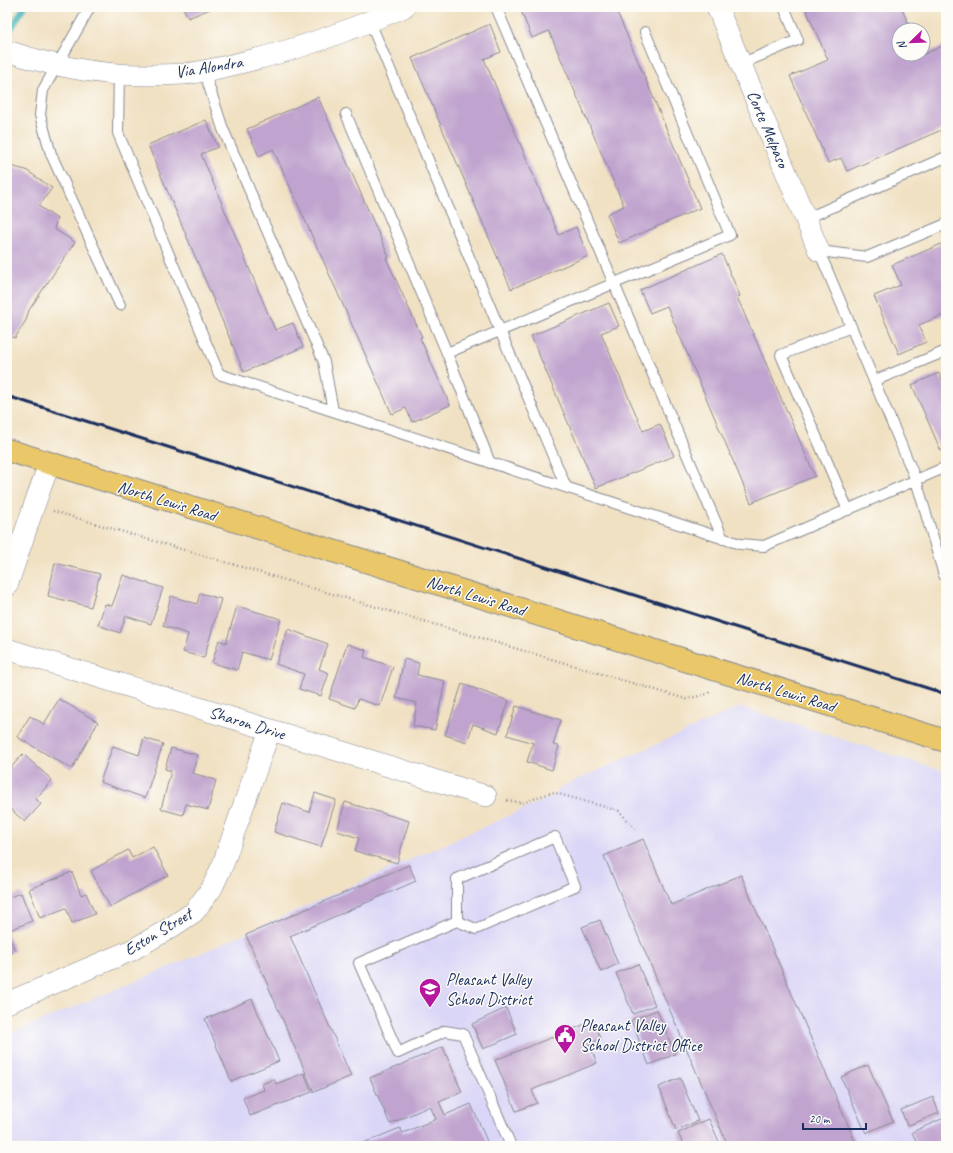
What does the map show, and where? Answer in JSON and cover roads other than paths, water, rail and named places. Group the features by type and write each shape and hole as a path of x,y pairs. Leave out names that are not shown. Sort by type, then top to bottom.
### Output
{"main road":[{"name":"North Lewis Road","path":"7,450 946,741"}],"street":[{"name":"Via Alondra","path":"7,51 57,65 119,73 146,75 204,72 283,53 314,43 370,22 404,7"},
{"name":"Corte Melpaso","path":"717,7 819,251"},
{"path":"7,586 49,464"},
{"name":"Sharon Drive","path":"7,649 486,796"},
{"name":"Eston Street","path":"7,1003 132,950 167,930 194,912 212,888 223,864 270,730"}],"lane":[{"path":"90,7 43,90 40,115 51,154 120,305"},
{"path":"496,7 723,539"},
{"path":"740,64 798,40 784,7"},
{"path":"370,22 566,487"},
{"path":"447,354 730,235 645,32"},
{"path":"204,72 223,129 324,362 333,411"},
{"path":"119,73 118,133 219,374 740,544 764,546 946,467"},
{"path":"346,114 447,354 490,463"},
{"path":"805,219 946,156"},
{"path":"945,575 916,480 819,251 867,257 946,224"},
{"path":"848,510 781,355 851,327"},
{"path":"874,381 946,351"},
{"path":"457,921 457,879 555,837 575,886 476,929 457,921 359,963 398,1053 445,1031 463,1034 511,1146"}],"waterway":[{"path":"7,36 24,7"}],"railway":[{"path":"7,396 946,694"}],"place":[{"name":"Pleasant Valley School District","path":"430,1008"},
{"name":"Pleasant Valley School District Office","path":"565,1054"}]}
